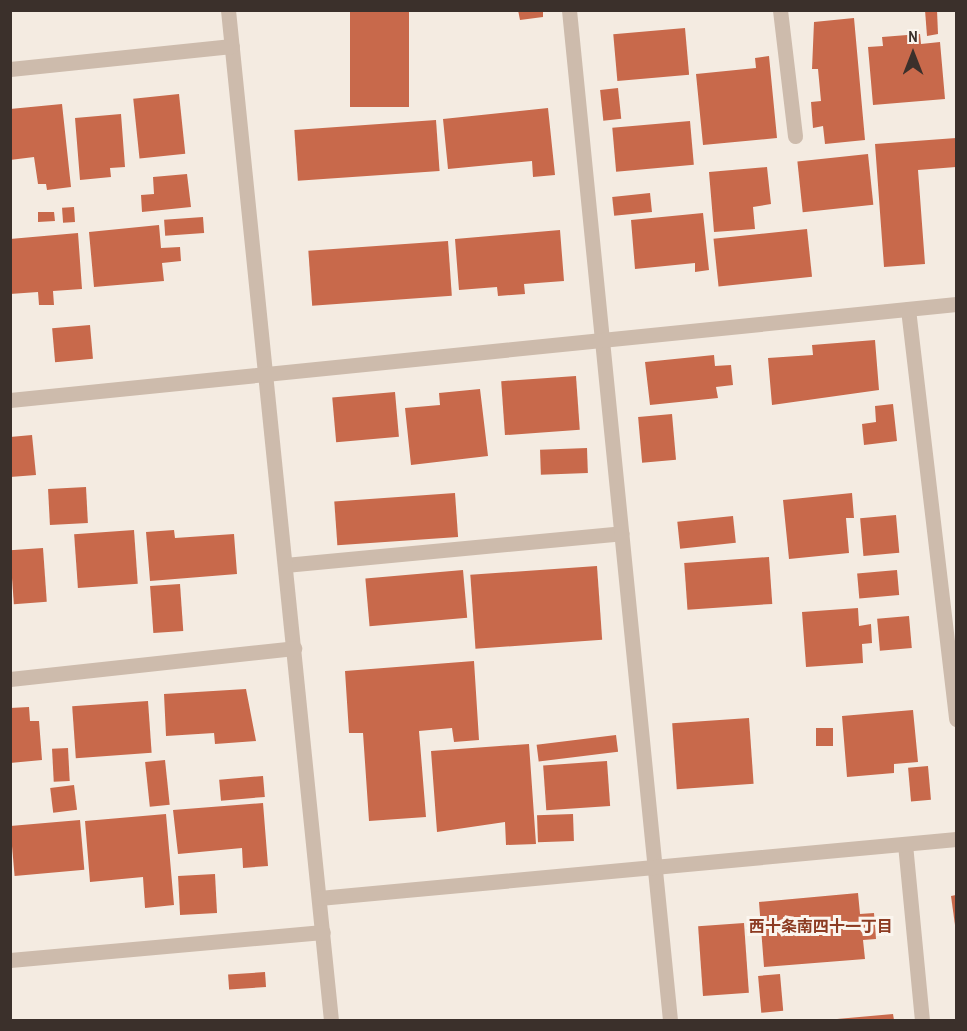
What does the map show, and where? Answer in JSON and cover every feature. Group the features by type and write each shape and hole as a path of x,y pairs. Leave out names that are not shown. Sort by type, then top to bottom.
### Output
{"street":[{"path":"228,10 331,1020"},
{"path":"569,10 670,1020"},
{"path":"780,10 795,136"},
{"path":"10,69 232,46"},
{"path":"10,400 957,304"},
{"path":"908,309 957,719"},
{"path":"285,566 621,533"},
{"path":"10,679 294,648"},
{"path":"320,898 957,838"},
{"path":"905,844 922,1020"},
{"path":"10,960 323,932"}],"building":[{"path":"350,10 409,10 409,107 350,107"},
{"path":"518,10 543,10 543,17 520,20"},
{"path":"925,10 937,10 938,34 927,36"},
{"path":"854,18 865,140 825,144 823,126 813,128 811,102 821,101 818,69 812,69 814,22"},
{"path":"685,28 689,75 617,81 613,34"},
{"path":"920,34 921,44 940,42 945,99 873,105 868,47 883,46 882,37"},
{"path":"769,56 777,138 703,145 696,74 756,68 755,58"},
{"path":"618,88 621,119 603,121 600,90"},
{"path":"179,94 185,154 140,158 133,99"},
{"path":"62,104 71,187 47,190 46,184 38,184 34,157 10,160 10,109"},
{"path":"548,108 555,175 533,177 532,161 448,169 443,119"},
{"path":"121,114 125,167 110,168 111,177 80,180 75,118"},
{"path":"436,120 440,171 298,181 294,130"},
{"path":"690,121 694,165 616,172 612,128"},
{"path":"956,138 956,167 918,170 925,264 884,267 875,144"},
{"path":"868,154 873,205 803,212 797,161"},
{"path":"767,167 771,204 753,207 755,229 714,232 709,172"},
{"path":"187,174 191,207 142,212 141,195 154,194 153,177"},
{"path":"650,193 652,212 614,216 612,197"},
{"path":"74,207 75,222 63,223 62,208"},
{"path":"38,212 54,212 55,221 38,222"},
{"path":"703,213 709,270 695,272 695,263 635,269 631,220"},
{"path":"203,217 204,233 165,236 164,220"},
{"path":"159,225 161,248 180,247 181,261 162,263 164,281 94,287 89,232"},
{"path":"807,229 812,277 719,287 714,239"},
{"path":"560,230 564,281 524,284 525,294 498,296 497,287 459,290 455,239"},
{"path":"78,233 82,289 53,291 54,305 39,305 38,292 10,294 10,239"},
{"path":"448,241 452,296 312,306 308,251"},
{"path":"90,325 93,359 55,362 52,328"},
{"path":"875,340 879,390 772,405 768,358 813,355 812,345"},
{"path":"714,355 715,366 731,365 733,385 716,387 718,398 650,405 645,362"},
{"path":"576,376 580,430 505,435 501,381"},
{"path":"480,389 488,456 411,465 405,408 440,405 439,393"},
{"path":"395,392 399,437 336,442 332,397"},
{"path":"893,404 897,441 864,445 862,424 876,422 875,406"},
{"path":"672,414 676,460 642,463 638,417"},
{"path":"32,435 36,475 10,477 10,437"},
{"path":"587,448 588,473 541,475 540,450"},
{"path":"86,487 88,523 50,525 48,489"},
{"path":"455,493 458,537 337,545 334,501"},
{"path":"852,493 854,518 846,518 849,553 789,559 783,500"},
{"path":"896,515 899,553 863,556 860,518"},
{"path":"733,516 736,543 680,549 677,522"},
{"path":"134,530 138,584 78,588 74,534"},
{"path":"174,530 175,538 234,534 237,574 150,581 146,532"},
{"path":"43,548 47,602 14,604 10,550"},
{"path":"769,557 772,604 687,610 684,563"},
{"path":"597,566 602,640 475,649 470,575"},
{"path":"463,570 467,618 370,626 365,579"},
{"path":"897,570 899,595 859,598 857,573"},
{"path":"180,584 183,631 153,633 150,586"},
{"path":"858,608 859,626 871,624 872,643 862,644 863,663 806,667 802,612"},
{"path":"909,616 912,648 880,651 877,619"},
{"path":"474,661 479,740 454,742 452,728 419,731 426,817 369,821 363,733 349,733 345,671"},
{"path":"246,689 256,741 215,744 214,733 166,736 164,694"},
{"path":"148,701 152,753 76,758 72,706"},
{"path":"29,707 30,721 39,721 42,760 10,763 10,708"},
{"path":"913,710 918,762 894,764 894,773 847,777 842,716"},
{"path":"749,718 754,784 677,789 672,723"},
{"path":"816,728 833,728 833,746 816,746"},
{"path":"616,735 618,752 539,762 537,745"},
{"path":"529,744 536,844 506,845 505,822 437,832 431,751"},
{"path":"68,748 70,781 54,782 52,749"},
{"path":"165,760 170,805 150,807 145,762"},
{"path":"607,761 610,806 546,810 543,765"},
{"path":"928,766 931,800 911,802 908,768"},
{"path":"263,776 265,797 221,801 219,780"},
{"path":"74,785 77,810 53,813 50,788"},
{"path":"263,803 268,866 243,868 242,848 178,854 173,810"},
{"path":"166,814 174,905 145,908 143,877 90,882 85,821"},
{"path":"573,814 574,841 538,842 537,815"},
{"path":"80,820 84,870 15,876 10,826"},
{"path":"215,874 217,913 180,915 178,876"},
{"path":"858,893 860,914 874,913 876,939 863,940 865,959 764,967 759,902"},
{"path":"956,895 956,925 955,925 951,896"},
{"path":"744,923 749,993 703,996 698,926"},
{"path":"265,972 266,987 229,990 228,975"},
{"path":"780,974 783,1011 761,1013 758,976"},
{"path":"893,1014 894,1020 837,1020 837,1019"}],"district":[{"name":"西十条南四十一丁目","path":"821,926"}]}
